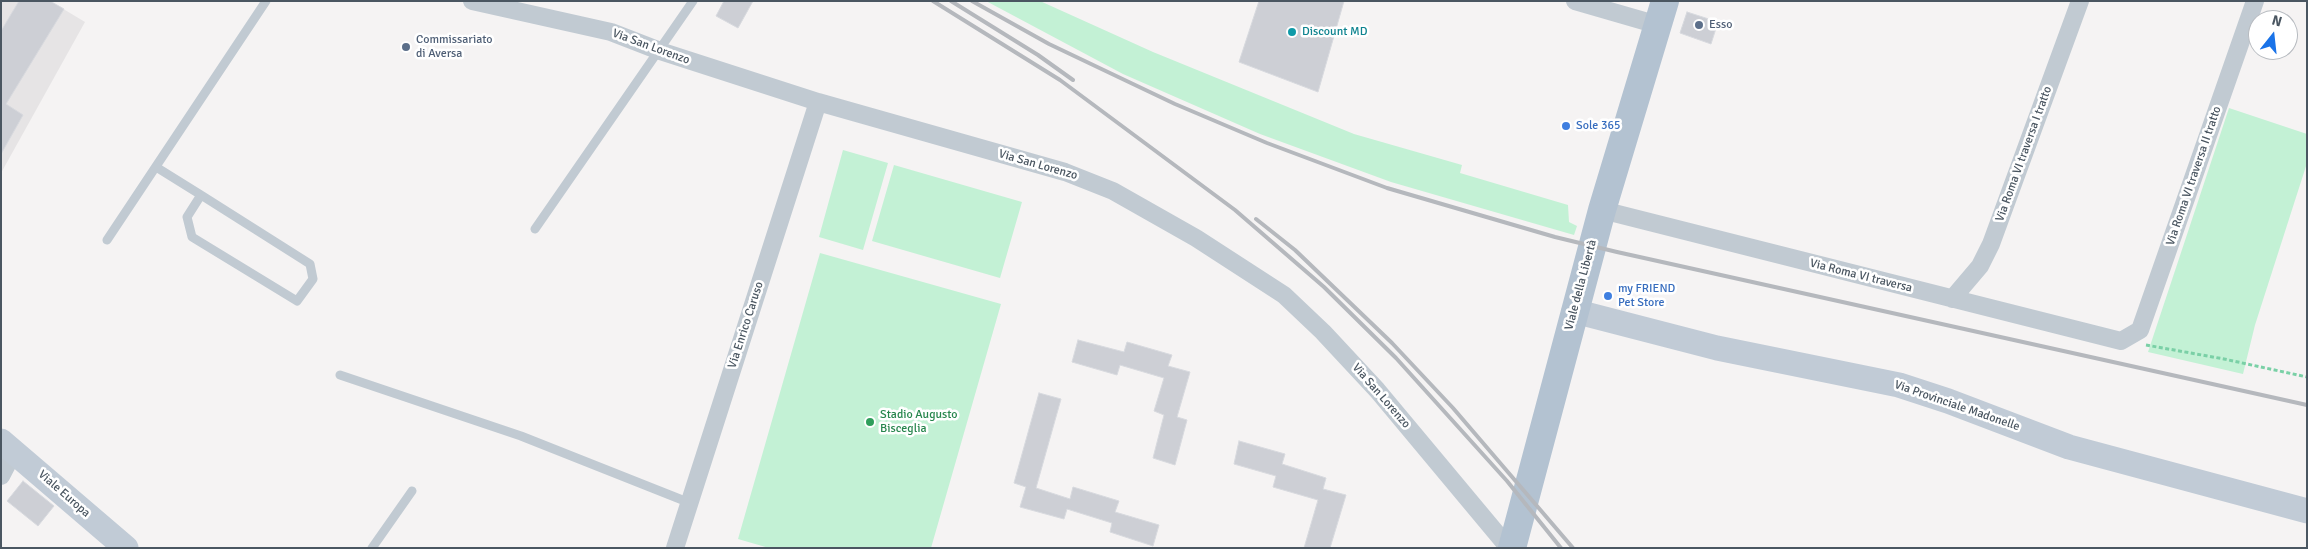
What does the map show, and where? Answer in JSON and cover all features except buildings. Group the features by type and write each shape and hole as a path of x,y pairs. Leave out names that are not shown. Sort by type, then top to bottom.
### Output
{"main road":[{"name":"Viale della Libertà","path":"1508,537 1602,210 1662,13"}],"street":[{"name":"Via San Lorenzo","path":"472,1 611,32 660,51 818,102 1089,180 1144,207 1284,295 1324,332 1508,537"},
{"path":"1575,1 1662,13"},
{"name":"Via Roma VI traversa I tratto","path":"1952,299 1980,266 1991,244 2080,1"},
{"name":"Via Roma VI traversa II tratto","path":"2121,341 2140,330 2255,1"},
{"name":"Via Enrico Caruso","path":"675,548 818,102"},
{"name":"Via Roma VI traversa","path":"1602,210 2121,341"},
{"name":"Via Provinciale Madonelle","path":"1574,311 1717,348 1899,385 1948,401 2069,447 2307,511"},
{"path":"1,476 7,446"},
{"name":"Viale Europa","path":"7,446 126,548"}],"lane":[{"path":"107,240 266,1"},
{"path":"535,228 693,1"},
{"path":"156,167 201,195 310,264 313,279 297,301 192,237 187,217 201,195"},
{"path":"340,375 522,436 690,503"},
{"path":"372,548 412,491"}],"path":[{"path":"2121,341 2224,359 2307,377"}],"shaded area":[{"path":"1,1 50,1 85,22 1,173"}],"green space":[{"path":"986,1 1040,1 1153,52 1354,134 1462,165 1460,173 1568,205 1569,222 1577,226 1574,235 1391,182 1260,134 1123,74"},
{"path":"2229,108 2307,134 2307,163 2255,325 2243,374 2148,352"},
{"path":"843,150 888,163 863,250 819,237"},
{"path":"894,165 1022,202 1000,278 872,241"},
{"name":"Stadio Augusto Bisceglia","path":"820,253 1001,304 931,548 769,548 738,539"}],"railway":[{"path":"933,1 1060,80 1235,210 1324,287 1396,358 1507,481 1561,548"},
{"path":"951,1 1038,55 1073,80"},
{"path":"972,1 1049,44 1175,104 1267,143 1387,188 1555,237 1617,252 2307,405"},
{"path":"1256,219 1295,250 1392,343 1453,408 1573,548"}],"place":[{"name":"Esso","path":"1699,25"},
{"name":"Discount MD","path":"1292,32"},
{"name":"Commissariato di Aversa","path":"406,47"},
{"name":"Sole 365","path":"1566,126"},
{"name":"my FRIEND Pet Store","path":"1608,296"},
{"name":"Stadio Augusto Bisceglia","path":"870,422"}]}
